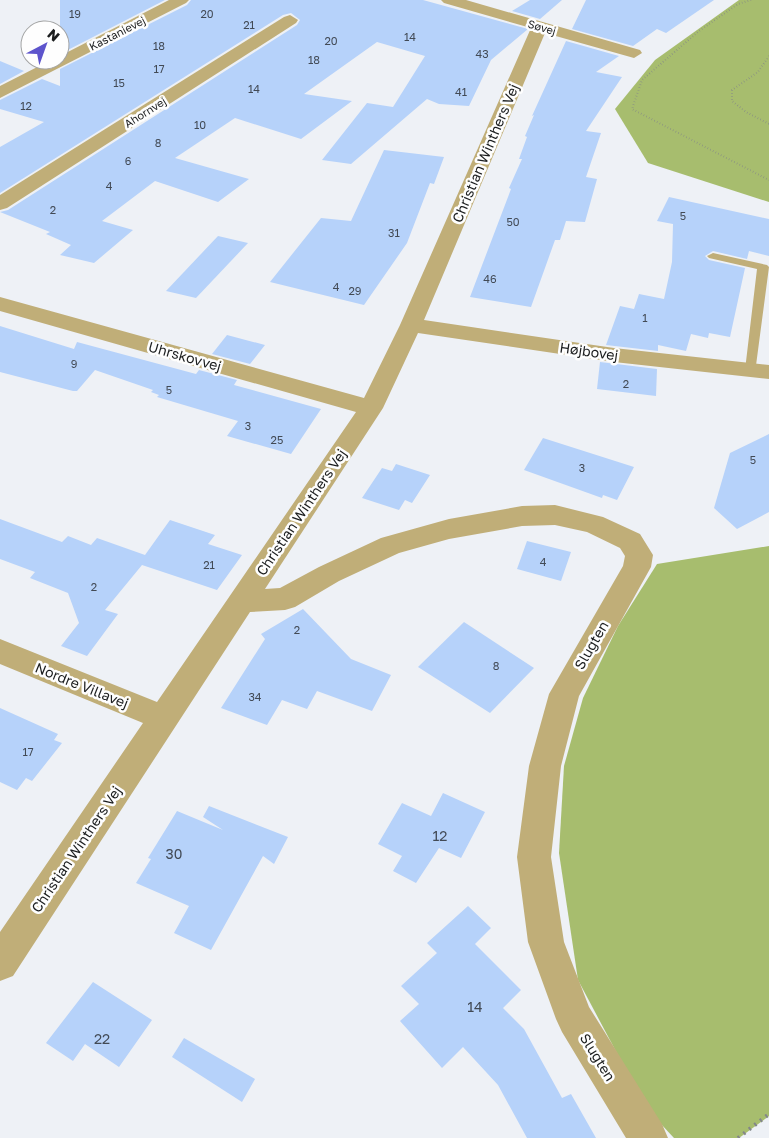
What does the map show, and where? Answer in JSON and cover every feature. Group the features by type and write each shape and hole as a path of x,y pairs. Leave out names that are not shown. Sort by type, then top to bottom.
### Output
{"street":[{"name":"Kastanievej","path":"0,93 181,0"},
{"name":"Søvej","path":"449,0 475,3 540,26 634,53"},
{"name":"Ahornvej","path":"0,204 290,20"},
{"name":"Christian Winthers Vej","path":"0,964 371,408 411,325 540,26"},
{"name":"Uhrskovvej","path":"0,304 371,408"},
{"name":"Højbovej","path":"411,325 614,355 760,371"},
{"name":"Slugten","path":"242,601 285,599 328,574 391,545 449,529 522,516 555,515 594,524 630,541 639,555 637,567 590,645 564,694 545,766 534,857 546,942 575,1019 648,1138"},
{"name":"Nordre Villavej","path":"0,651 164,718"}],"lane":[{"path":"713,256 763,267 765,283 760,371"}],"path":[{"path":"751,0 738,4 699,31 642,80 632,109 769,180"},
{"path":"769,56 758,72 732,90 732,101 746,112 769,124"},
{"path":"738,1138 769,1114"}],"green space":[{"path":"739,0 769,0 769,202 648,163 615,109 655,60"},
{"path":"769,546 769,1116 739,1138 674,1138 646,1108 578,980 559,853 564,766 583,698 618,626 657,564"}],"building":[{"path":"60,0 165,0 70,49 70,20 60,20"},
{"path":"191,0 423,0 528,29 491,60 469,106 439,104 427,99 351,164 322,160 367,103 393,107 425,56 377,42 304,94 352,101 301,139 235,118 175,158 249,179 218,202 155,181 102,221 133,230 94,263 60,255 71,245 46,234 50,232 0,212 8,210 297,25 300,20 291,13 283,15 0,193 0,147 44,122 0,109 0,100 42,79 60,86 60,70 70,70 70,64 187,5"},
{"path":"530,0 562,0 540,19 512,11"},
{"path":"586,0 714,0 666,33 657,29 633,46 572,29"},
{"path":"566,41 619,56 596,72 622,77 586,131 601,133 586,177 597,179 585,222 566,221 560,240 555,240 531,307 470,297 511,189 509,188 522,159 519,159 527,137 525,136 534,115 532,116"},
{"path":"0,61 24,71 0,84"},
{"path":"384,150 444,157 434,184 430,183 407,243 364,305 270,282 321,218 351,221"},
{"path":"669,197 769,219 769,256 749,251 747,259 713,251 705,256 709,260 745,268 730,337 709,333 708,338 691,334 686,351 658,345 658,351 606,345 620,306 634,309 639,294 664,299 672,262 673,224 657,221"},
{"path":"218,236 248,243 196,298 166,291"},
{"path":"0,326 74,349 77,342 196,374 199,370 237,380 234,385 321,409 291,454 227,436 238,421 157,397 159,395 151,392 153,390 95,370 77,391 0,372"},
{"path":"227,335 265,345 250,364 212,354"},
{"path":"600,362 657,369 656,396 597,389"},
{"path":"769,434 769,512 737,529 714,508 730,453"},
{"path":"543,438 634,467 617,500 603,495 602,498 524,470"},
{"path":"396,464 430,475 412,503 405,500 399,510 362,498 382,468 392,471"},
{"path":"0,519 62,542 68,536 91,545 97,538 145,555 170,520 215,535 208,544 242,555 217,590 142,565 105,610 118,614 87,656 61,646 79,623 68,593 30,578 35,572 0,559"},
{"path":"527,541 571,552 561,581 517,569"},
{"path":"303,609 351,659 391,675 372,711 317,691 307,709 282,700 267,725 221,708 265,639 261,634"},
{"path":"464,622 534,668 490,713 418,667"},
{"path":"0,708 58,734 54,740 62,743 32,781 26,778 17,790 0,782"},
{"path":"443,793 485,812 461,858 439,848 416,883 393,871 402,856 378,844 402,803 431,816"},
{"path":"209,806 288,837 274,864 263,856 211,950 174,933 189,906 136,883 151,859 148,858 177,811 223,830 203,817"},
{"path":"468,906 491,928 475,944 521,990 503,1008 524,1029 562,1098 571,1094 596,1138 527,1138 498,1085 463,1047 442,1068 400,1021 419,1004 401,986 437,953 427,943"},
{"path":"93,982 152,1020 119,1067 85,1044 73,1061 46,1043"},
{"path":"184,1038 255,1079 242,1102 172,1057"}]}
